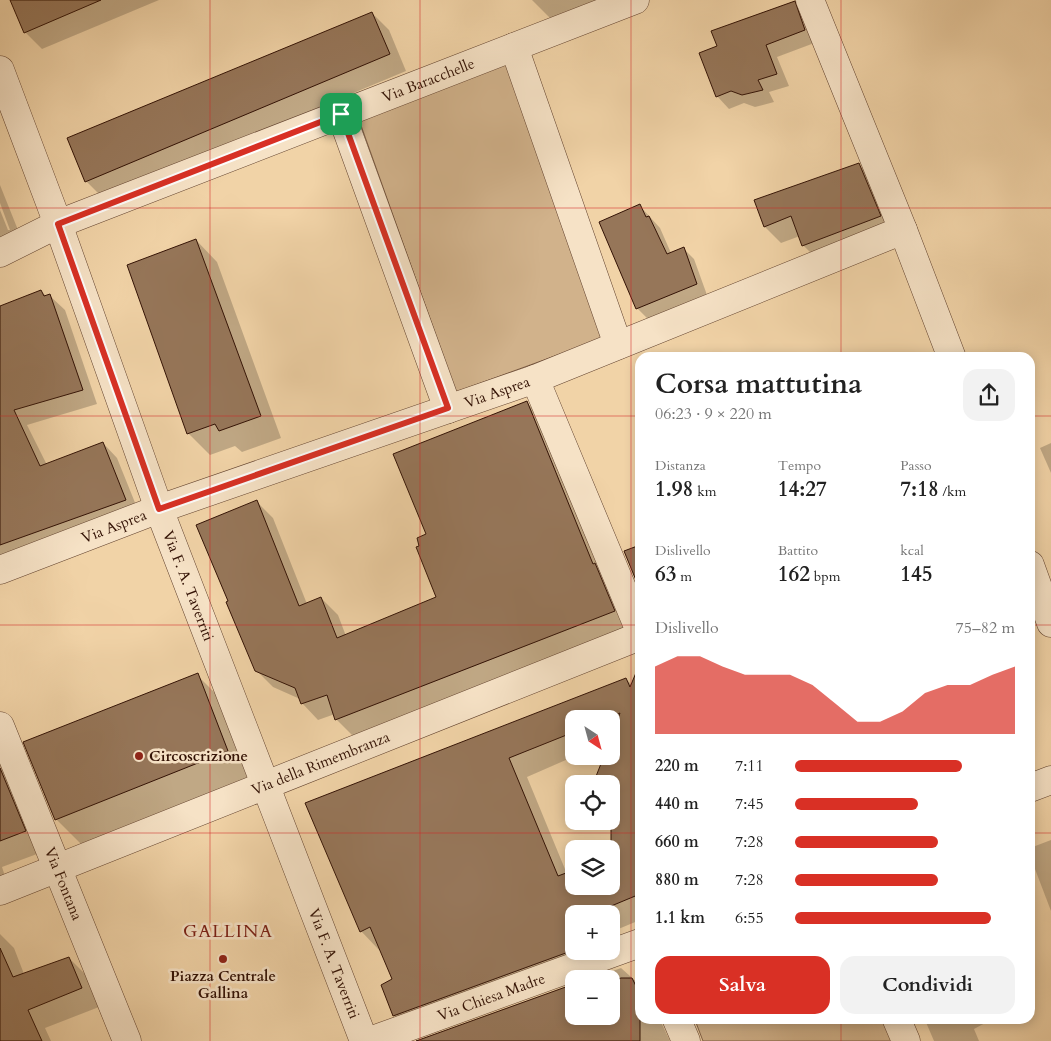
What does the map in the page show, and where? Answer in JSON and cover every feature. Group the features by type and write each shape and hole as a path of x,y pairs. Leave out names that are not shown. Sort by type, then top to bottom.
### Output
{"street":[{"name":"Via Baracchelle","path":"0,253 58,224 635,0"},
{"path":"810,0 903,230 950,352"},
{"path":"514,47 618,345"},
{"name":"Via F. A. Taverriti","path":"0,70 58,224 159,509 364,1041"},
{"path":"341,114 448,408"},
{"name":"Via Asprea","path":"0,570 159,509 536,378 903,230"},
{"path":"536,378 635,619"},
{"path":"1035,579 1051,623"},
{"name":"Via della Rimembranza","path":"0,891 635,638"},
{"name":"Via Fontana","path":"0,726 127,1041"},
{"path":"1035,786 1051,780"},
{"name":"Via Chiesa Madre","path":"370,1041 635,945"},
{"path":"679,1024 686,1041"},
{"path":"900,1024 906,1041"}],"shaded area":[{"path":"507,58 607,337 456,392 358,117"},
{"path":"697,1024 886,1024 893,1041 703,1041"}],"building":[{"path":"10,0 101,0 24,33"},
{"path":"795,1 805,30 766,45 777,74 758,80 763,90 742,95 731,91 716,97 699,53 717,46 711,31"},
{"path":"372,12 390,54 85,182 67,138"},
{"path":"859,163 881,216 802,246 791,216 764,227 754,200"},
{"path":"640,204 646,217 649,216 667,254 684,247 697,284 636,309 599,222"},
{"path":"196,239 261,416 219,431 215,424 187,434 127,265"},
{"path":"41,290 44,296 50,294 83,390 14,410 40,466 103,442 126,500 0,545 0,306"},
{"path":"527,401 593,564 595,563 615,611 335,720 327,695 301,704 295,688 255,671 196,525 257,500 299,606 321,597 337,638 436,597 416,547 419,546 417,538 426,534 393,454"},
{"path":"635,547 635,578 624,551"},
{"path":"198,673 228,751 55,820 23,742"},
{"path":"635,675 635,896 614,905 565,905 565,953 393,1016 381,985 392,979 370,927 360,932 305,803 626,678 630,687"},
{"path":"0,768 26,831 0,841"},
{"path":"0,948 13,977 69,957 82,988 28,1010 42,1041 0,1041"},
{"path":"620,978 632,978 635,984 635,1024 640,1024 640,1041 416,1041 565,987 565,1025 620,1025"}],"place":[{"name":"Circoscrizione","path":"139,756"},
{"name":"Piazza Centrale Gallina","path":"223,959"}],"district":[{"name":"GALLINA","path":"228,931"}],"route":[{"path":"341,114 448,408 159,509 58,224 341,114"}]}
